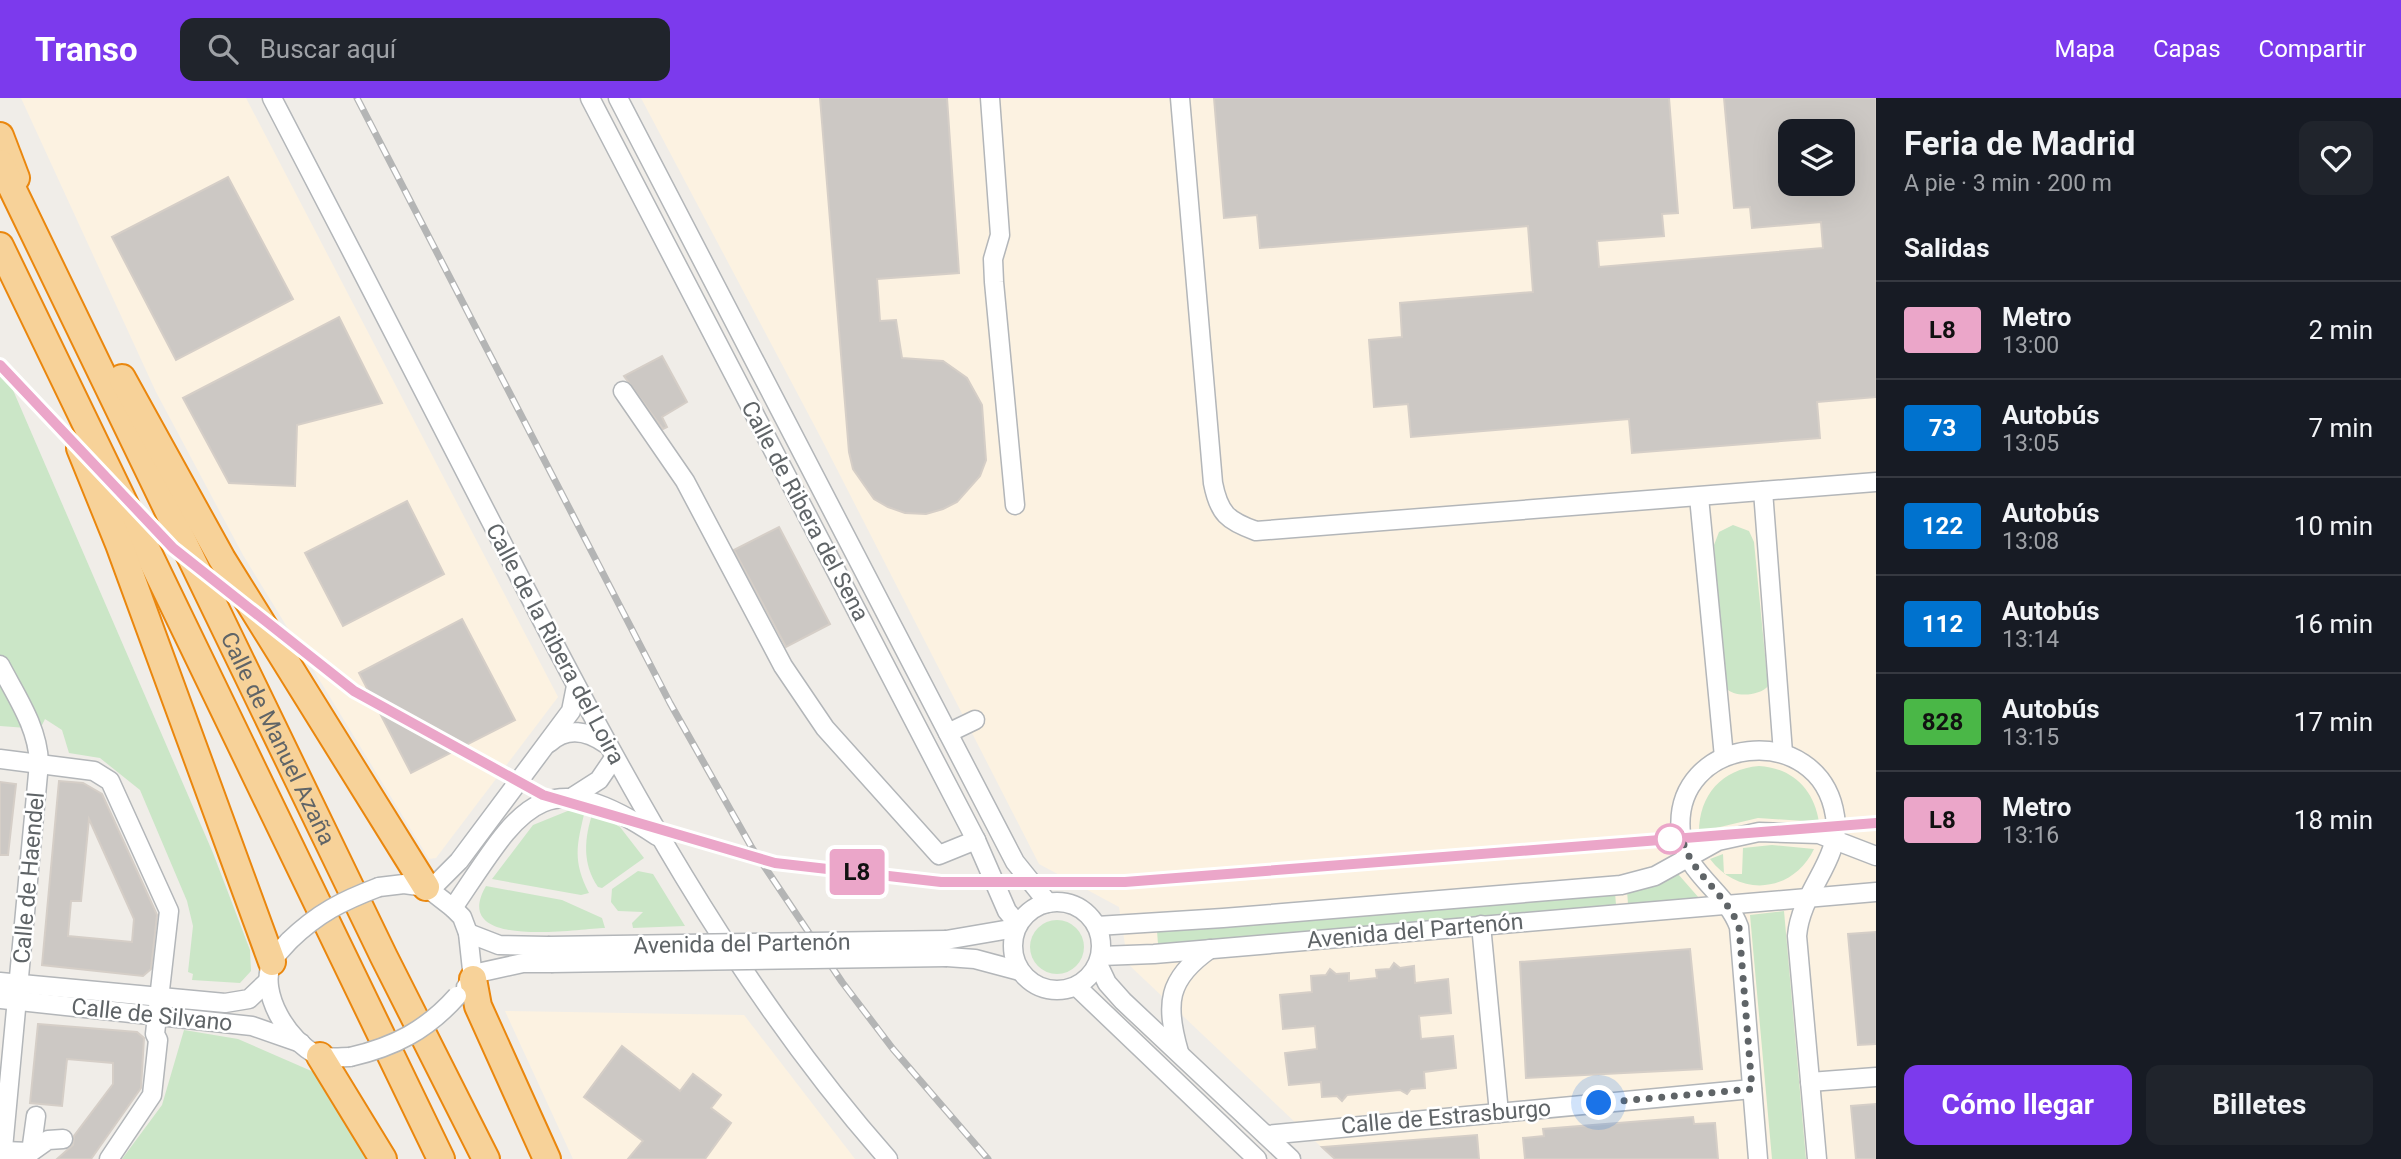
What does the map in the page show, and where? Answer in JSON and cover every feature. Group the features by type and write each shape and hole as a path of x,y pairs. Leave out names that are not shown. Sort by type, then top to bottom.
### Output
{"highway":[{"path":"0,136 50,265 131,392 222,559 420,887"},
{"name":"Calle de Manuel Azaña","path":"0,163 384,957 486,1159"},
{"name":"Calle de Manuel Azaña","path":"0,246 441,1159"},
{"path":"0,251 119,544 270,972"},
{"path":"468,983 547,1159"},
{"path":"311,1049 383,1159"}],"street":[{"name":"Calle de la Ribera del Loira","path":"272,98 576,686 660,838 754,986 851,1118 888,1159"},
{"name":"Calle de Ribera del Sena","path":"590,98 976,840 1007,911 1017,926"},
{"name":"Calle de Ribera del Sena","path":"618,98 1015,862 1048,903"},
{"path":"990,98 1000,235 993,259 993,282 1015,505"},
{"path":"1180,98 1213,483 1216,502 1232,523 1256,530 1876,482"},
{"path":"623,391 685,481 783,666 825,728 939,855 976,840"},
{"path":"1763,491 1783,753"},
{"path":"1699,497 1724,757"},
{"name":"Calle de Haendel","path":"0,665 6,687 33,728 39,748 12,995 3,1155"},
{"path":"420,887 460,861 571,711 576,686"},
{"path":"948,733 975,720"},
{"path":"542,749 554,738 580,731 593,734 612,752 599,780 574,796"},
{"path":"1758,1159 1739,927 1729,904 1701,877 1686,856 1681,833 1682,805 1700,774 1724,757 1742,751 1762,749 1783,753 1805,764 1824,787 1835,816 1835,838 1830,858 1806,897 1799,915 1797,936 1816,1159"},
{"path":"0,759 94,771 110,781 169,911 155,1034 158,1040 152,1095 109,1159"},
{"path":"453,908 530,806 547,799 574,796 614,810 660,838"},
{"name":"Avenida del Partenón","path":"1097,926 1621,885 1656,876 1686,856 1718,841 1759,832 1796,831 1835,838"},
{"path":"1835,838 1876,856"},
{"path":"379,887 420,887 462,917 468,933 468,983 438,1018 408,1037 380,1050 350,1056 311,1049 277,1013 270,972 289,941 313,918 346,900 379,887"},
{"path":"1806,897 1876,892"},
{"name":"Avenida del Partenón","path":"1100,960 1806,897"},
{"path":"1100,960 1090,977 1077,987 1050,990 1037,986 1020,971 1013,954 1017,926 1031,910 1048,903 1076,906 1097,926 1102,940 1100,960 1107,983 1291,1159"},
{"path":"1481,925 1499,1112"},
{"name":"Avenida del Partenón","path":"468,933 499,945 549,954 946,948 1017,926"},
{"name":"Avenida del Partenón","path":"946,948 1020,971"},
{"path":"1180,1052 1170,1019 1172,998 1178,981 1192,962 1210,949"},
{"name":"Avenida del Partenón","path":"468,983 549,954"},
{"name":"Calle de Silvano","path":"158,1007 250,999 270,972"},
{"name":"Calle de Silvano","path":"0,982 12,995 158,1007 252,1026 311,1049"},
{"path":"1077,987 1257,1159"},
{"path":"1810,1082 1876,1077"},
{"name":"Calle de Estrasburgo","path":"1266,1135 1752,1089"},
{"path":"31,1152 36,1115"},
{"path":"3,1155 31,1152 48,1140 63,1139"}],"shaded area":[{"path":"21,98 246,98 558,697 436,858 429,859 243,555 156,392"},
{"path":"641,98 1876,98 1876,1159 1334,1159 1128,964 1119,907 1039,864 821,438"},
{"path":"505,1011 744,1015 855,1159 573,1159"}],"green space":[{"path":"0,360 213,853 250,950 251,971 240,983 192,980 193,974 188,972 193,926 187,901 140,790 100,758 69,753 62,730 45,719 40,729 0,726"},
{"path":"1733,525 1749,531 1754,542 1768,686 1759,692 1747,694 1735,693 1726,688 1714,545 1719,532"},
{"path":"1759,766 1782,771 1800,782 1812,800 1819,822 1758,818 1699,832 1703,807 1715,786 1734,772"},
{"path":"570,810 585,810 578,861 589,893 581,895 492,879 533,825"},
{"path":"593,812 620,827 644,858 602,888 598,887 593,878 587,860 586,841"},
{"path":"1772,845 1814,849 1805,864 1780,882 1750,885 1726,874 1742,874 1743,848"},
{"path":"1723,854 1724,873 1722,872 1710,859"},
{"path":"638,871 653,874 685,926 633,928 632,923 643,912 618,911 611,902 612,889"},
{"path":"1678,874 1699,898 1628,904 1627,891 1648,888"},
{"path":"486,886 562,900 602,918 605,928 544,932 499,928 485,920 479,906"},
{"path":"1615,892 1616,905 1158,944 1157,931"},
{"path":"1784,911 1806,1159 1772,1159 1750,915"},
{"path":"1057,920 1076,928 1084,947 1076,966 1057,974 1038,966 1030,947 1038,928"},
{"path":"184,1030 238,1039 316,1073 374,1159 122,1159 162,1105"}],"building":[{"path":"820,98 947,98 959,273 877,279 880,321 896,320 902,358 943,361 967,378 982,405 986,460 980,476 957,502 926,514 905,513 874,499 853,469 849,452"},
{"path":"1214,98 1669,98 1678,213 1662,214 1664,236 1597,241 1599,267 1823,248 1821,222 1752,228 1750,207 1734,208 1724,98 1876,98 1876,397 1817,402 1820,438 1632,453 1629,419 1411,437 1408,404 1374,407 1369,340 1402,337 1400,303 1533,292 1528,226 1260,248 1257,215 1224,218"},
{"path":"228,177 293,299 176,360 112,237"},
{"path":"339,317 382,403 297,425 295,486 229,483 183,398"},
{"path":"662,356 687,402 662,417 667,427 663,429 624,376"},
{"path":"407,501 444,574 343,626 305,553"},
{"path":"779,527 830,624 786,647 734,550"},
{"path":"462,619 515,720 411,773 359,673"},
{"path":"59,781 83,783 102,794 157,915 151,969 143,976 42,965","holes":["89,819 134,919 132,942 68,936 71,901 81,901"]},
{"path":"0,782 16,784 8,855 0,855"},
{"path":"1876,932 1876,1044 1858,1045 1848,934"},
{"path":"1690,949 1702,1069 1526,1078 1520,962"},
{"path":"1394,963 1400,968 1414,966 1415,983 1448,979 1451,1013 1419,1016 1421,1039 1453,1036 1456,1068 1424,1072 1425,1088 1411,1089 1407,1094 1400,1090 1347,1095 1342,1101 1337,1096 1322,1097 1321,1082 1289,1085 1285,1053 1317,1049 1315,1026 1283,1029 1280,995 1312,992 1311,976 1326,975 1330,969 1336,974 1349,973 1349,981 1377,978 1376,970 1390,969"},
{"path":"38,1024 137,1032 144,1038 141,1088 91,1159 57,1159 73,1145 74,1136 113,1084 113,1063 67,1059 62,1106 30,1103"},
{"path":"622,1046 680,1091 693,1074 721,1095 711,1108 731,1123 705,1159 628,1159 643,1141 584,1097"},
{"path":"1876,1104 1876,1159 1856,1159 1851,1106"},
{"path":"1693,1117 1694,1124 1715,1123 1718,1159 1525,1159 1523,1138 1544,1136 1543,1129"},
{"path":"1477,1135 1479,1159 1335,1159 1322,1147"}],"railway":[{"path":"357,98 670,703 752,848 842,982 893,1049 988,1159"}],"metro line":[{"name":"L8","path":"0,365 173,548 354,691 543,795 775,863 941,882 1125,882 1876,823"}],"route":[{"path":"1599,1103 1752,1089 1739,927 1729,904 1701,877 1686,856 1681,833 1670,839"}]}
